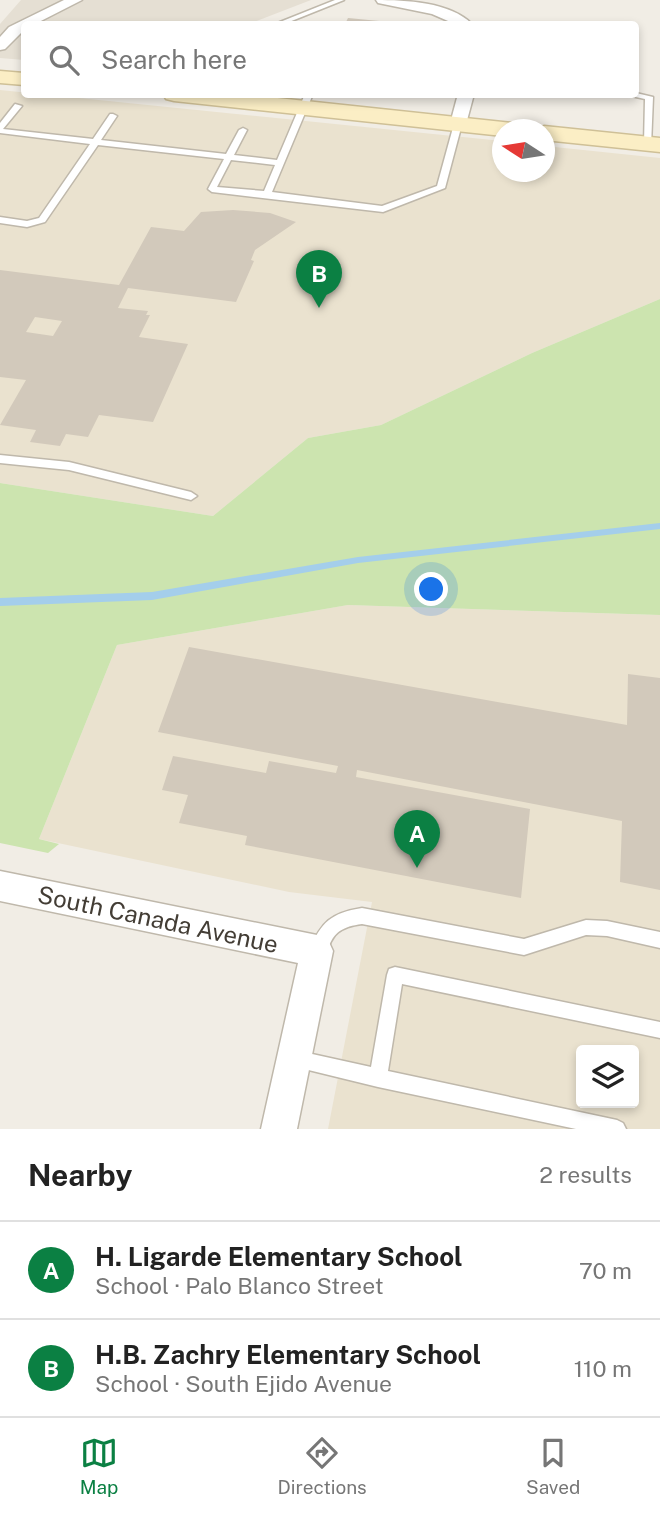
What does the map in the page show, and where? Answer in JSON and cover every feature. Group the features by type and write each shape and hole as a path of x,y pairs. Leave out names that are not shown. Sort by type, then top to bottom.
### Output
{"main road":[{"path":"0,77 21,79"},
{"path":"249,98 306,101 492,128"},
{"path":"555,134 654,144"}],"street":[{"path":"33,21 75,0"},
{"path":"383,0 436,11 458,21"},
{"path":"0,46 14,30 21,27"},
{"path":"458,124 465,98"},
{"name":"South Canada Avenue","path":"0,886 317,951"},
{"path":"279,1129 317,951"}],"lane":[{"path":"287,21 341,0"},
{"path":"639,96 649,97 654,144"},
{"path":"267,194 306,101"},
{"path":"18,106 0,130 280,163"},
{"path":"0,220 27,224 42,219 113,116"},
{"path":"243,130 212,189 383,209 441,188 458,124"},
{"path":"0,459 69,466 191,496"},
{"path":"317,951 325,932 341,918 362,916 524,947 550,941 579,928 601,929 660,940"},
{"path":"378,1077 395,975 660,1030"},
{"path":"294,1059 617,1129"}],"shaded area":[{"path":"21,0 311,0 257,21 21,21 21,60 0,58 0,24"},
{"path":"0,90 21,92 21,98 79,98 492,140 492,182 555,182 555,147 660,158 660,299 532,353 381,425 308,438 213,516 0,483"},
{"path":"348,605 660,615 660,1129 328,1129 372,902 289,892 39,839 117,645"}],"green space":[{"path":"660,299 660,615 348,605 117,645 39,839 59,844 48,853 0,843 0,483 213,516 308,438 381,425 532,353"}],"building":[{"path":"348,18 379,21 346,21"},
{"path":"233,210 270,213 296,222 255,250 251,260 254,261 236,302 128,288 118,308 148,311 146,315 150,315 139,337 188,344 153,422 99,415 88,437 66,434 60,446 30,442 36,430 0,425 26,380 0,377 0,270 119,285 151,227 184,231 201,212","holes":["35,317 62,321 53,336 26,332"]},
{"path":"189,647 627,725 628,674 660,678 660,890 620,882 622,821 357,770 356,777 530,809 521,898 245,845 247,836 179,823 188,795 162,790 173,756 266,773 269,761 336,773 338,766 158,732"}],"waterway":[{"path":"0,602 152,596 358,560 660,526"}],"place":[{"name":"H.B. Zachry Elementary School","path":"319,308"},
{"name":"H. Ligarde Elementary School","path":"417,868"}]}
